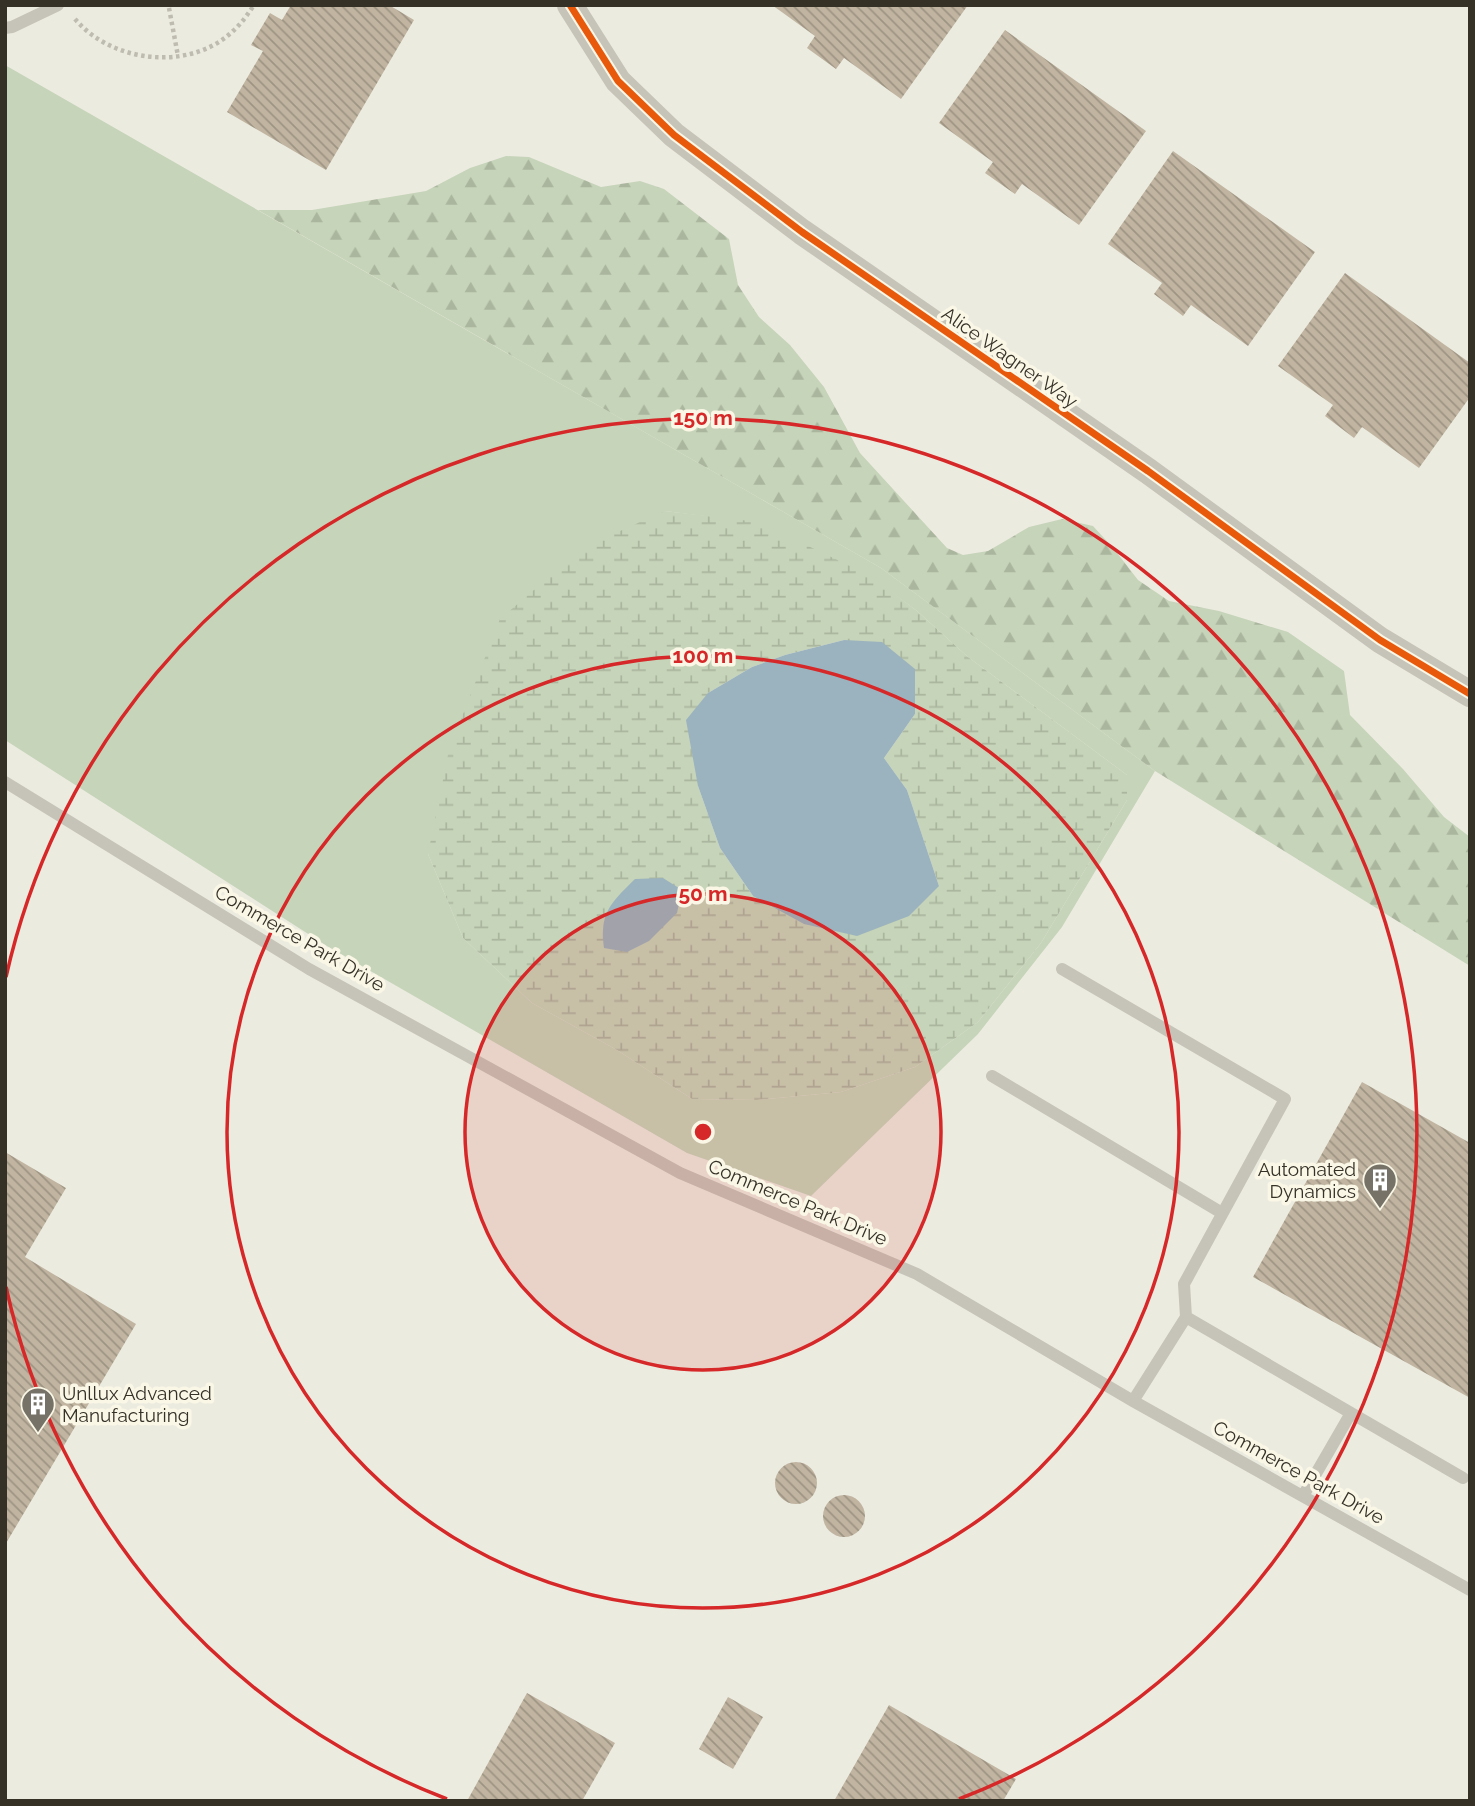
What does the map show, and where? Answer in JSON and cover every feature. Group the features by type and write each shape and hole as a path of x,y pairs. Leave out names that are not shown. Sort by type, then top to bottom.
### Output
{"street":[{"name":"Alice Wagner Way","path":"570,5 618,81 684,143 802,232 1148,471 1380,640 1470,695"}],"lane":[{"path":"5,28 58,5"},
{"name":"Commerce Park Drive","path":"5,782 309,969 680,1173 917,1274 1133,1401 1470,1590"},
{"path":"1062,970 1285,1099 1184,1284 1186,1317 1133,1401"},
{"path":"992,1076 1222,1213"},
{"path":"1186,1317 1463,1478"},
{"path":"1303,1496 1351,1413"}],"path":[{"path":"72,13 76,21 93,36 120,50 152,58 187,56 232,33 254,5"},
{"path":"169,8 178,56"}],"green space":[{"path":"5,65 881,568 1155,771 1062,927 978,1034 811,1196 687,1153 327,946 5,740","holes":["665,511 758,523 871,577 917,611 968,657 1127,775 1127,800 1041,943 978,1022 915,1067 841,1092 757,1100 692,1099 617,1050 532,1003 463,938 428,854"]},
{"path":"506,156 529,157 601,187 640,181 664,189 729,239 738,285 759,317 790,345 824,387 860,453 947,548 963,555 988,551 1029,527 1062,519 1093,526 1138,580 1169,601 1219,611 1288,632 1344,671 1350,715 1403,769 1444,817 1470,837 1470,966 1155,771 881,568 258,210 312,210 426,191 470,168"},
{"path":"665,511 758,522 871,576 917,611 968,657 1127,775 1127,800 1041,943 978,1022 915,1067 841,1092 757,1100 692,1099 617,1050 532,1003 463,938 428,854 449,750 500,619 584,547","holes":["844,640 915,714 884,758 907,790 939,886 753,896 720,848 698,786 708,693 752,667 785,655"]}],"water":[{"path":"844,640 882,642 915,669 915,714 884,758 907,790 939,886 909,916 857,936 804,924 753,896 720,848 698,786 686,720 708,693 752,667 785,655"},
{"path":"663,878 682,890 677,913 649,941 627,952 604,948 604,925 614,901 635,879"}],"building":[{"path":"291,5 389,5 414,20 326,170 227,112 263,51 251,45 270,13 282,20"},
{"path":"772,5 968,5 901,99 844,58 836,69 807,48 815,36"},
{"path":"1005,30 1146,131 1079,225 1022,184 1015,194 985,173 993,162 939,123"},
{"path":"1173,151 1315,252 1248,346 1191,305 1183,316 1154,294 1162,283 1108,244"},
{"path":"1345,273 1470,363 1470,397 1419,468 1362,427 1354,438 1325,416 1333,405 1278,366"},
{"name":"Automated Dynamics","path":"1362,1082 1470,1143 1470,1398 1253,1277"},
{"name":"Unllux Advanced Manufacturing","path":"5,1152 66,1188 25,1257 136,1324 5,1545"},
{"path":"796,1462 811,1468 817,1483 811,1498 796,1504 781,1498 775,1483 781,1468"},
{"path":"844,1495 859,1501 865,1516 859,1531 844,1537 829,1531 823,1516 829,1501"},
{"path":"527,1693 615,1743 582,1801 467,1801"},
{"path":"728,1697 763,1717 733,1769 699,1749"},
{"path":"889,1705 1016,1779 1003,1801 834,1801"}],"cycle path":[{"path":"570,5 618,81 674,135 802,232 1148,471 1380,640 1470,694"}],"place":[{"name":"Automated Dynamics","path":"1380,1210"},
{"name":"Unllux Advanced Manufacturing","path":"38,1434"}]}
